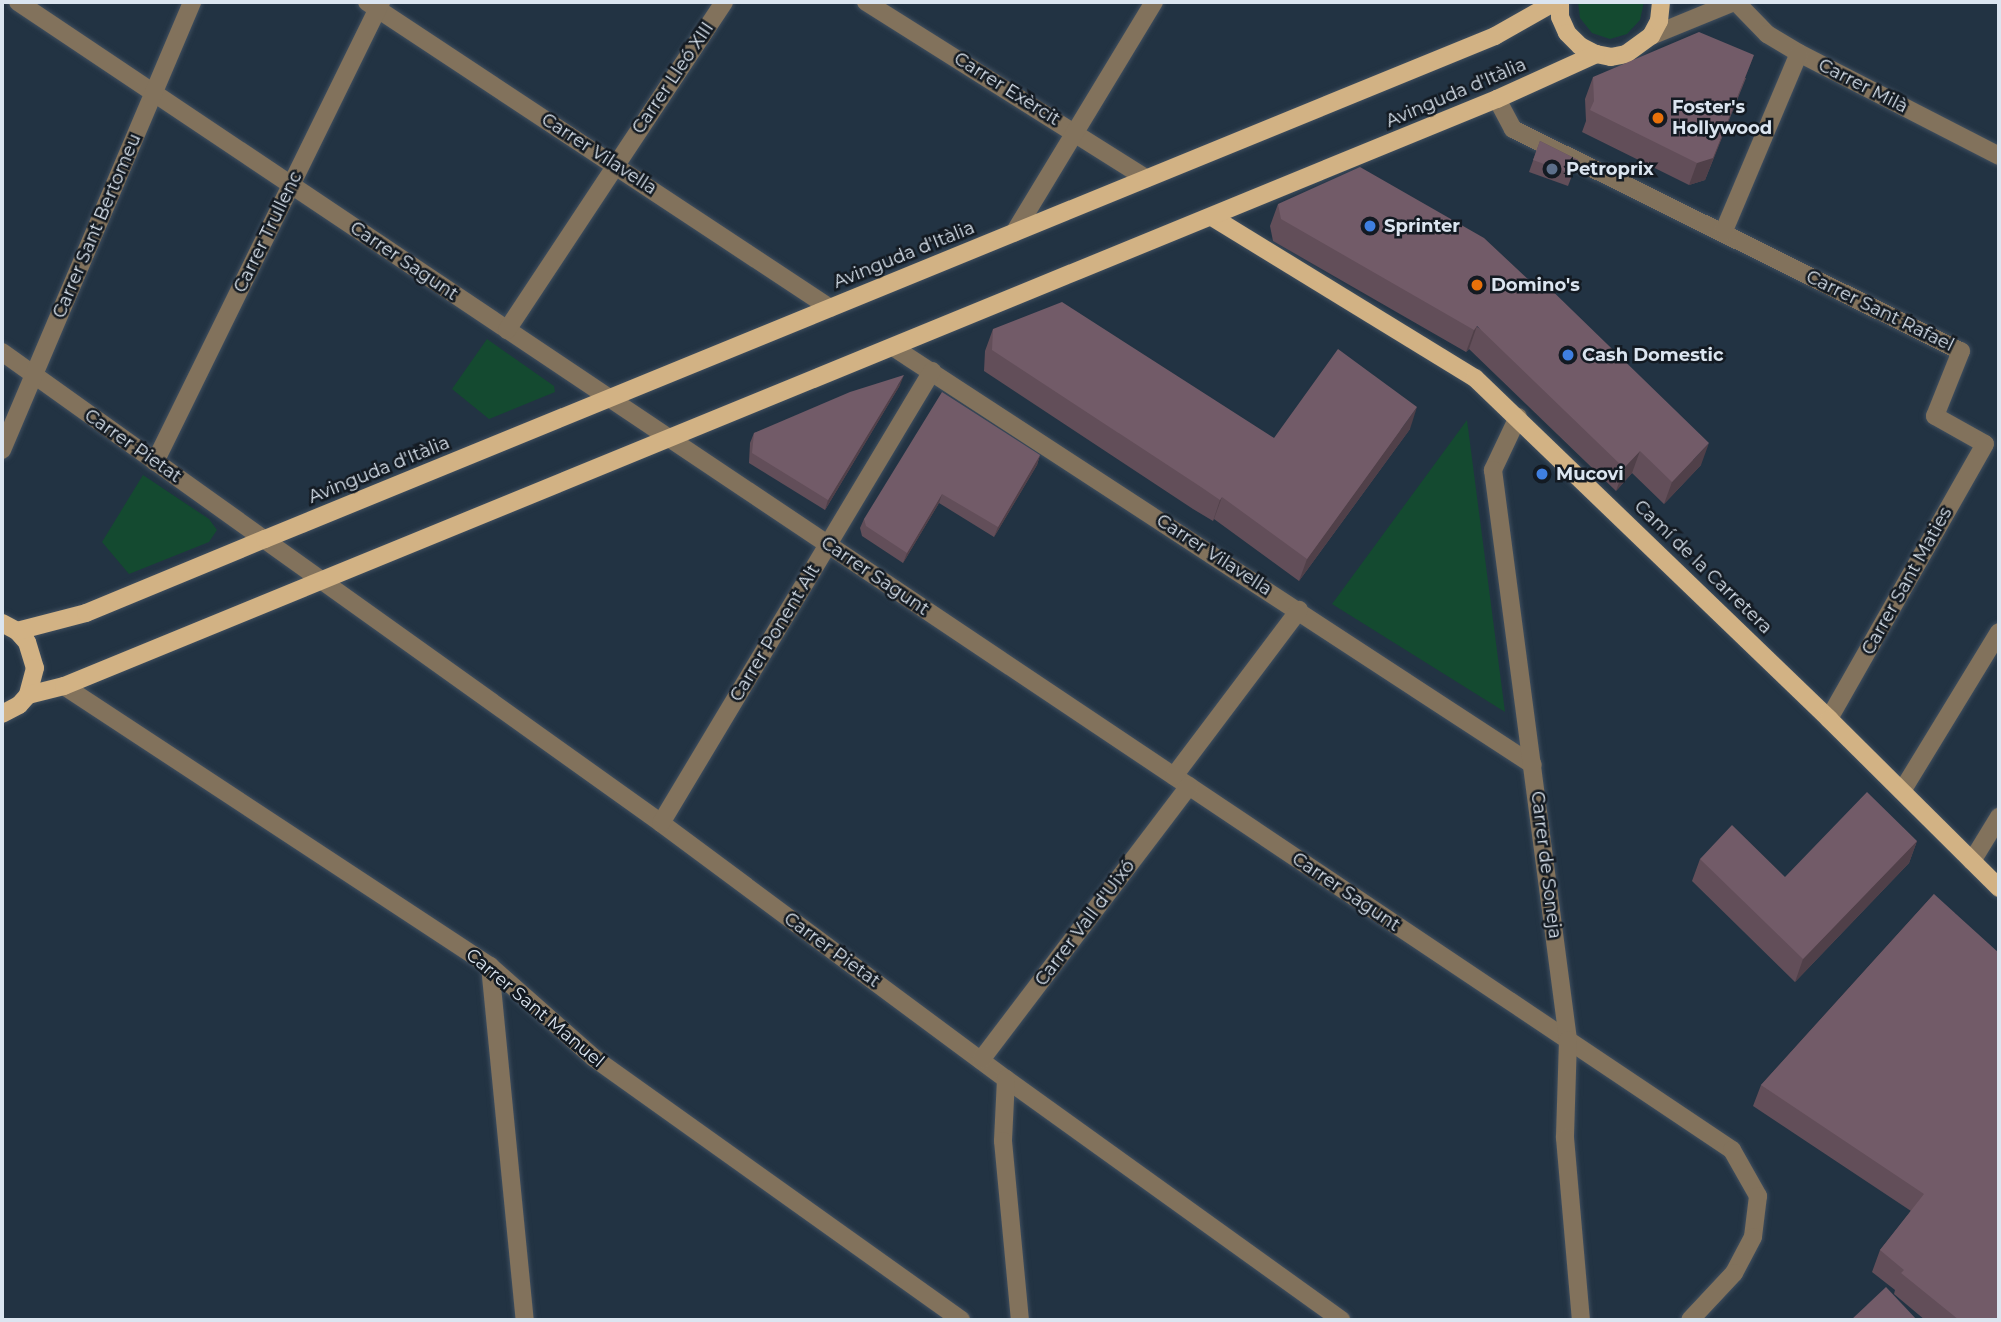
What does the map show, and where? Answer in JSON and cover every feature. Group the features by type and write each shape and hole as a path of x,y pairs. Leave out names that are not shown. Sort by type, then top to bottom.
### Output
{"main road":[{"path":"1557,2 1567,33 1580,46 1595,54 1611,57 1626,54 1651,36 1659,21 1661,2"},
{"name":"Avinguda d'Itàlia","path":"9,627 86,613 1495,36 1557,2"},
{"name":"Avinguda d'Itàlia","path":"28,695 64,686 321,581 1497,99 1595,54"},
{"name":"Camí de la Carretera","path":"1212,216 1475,378 1829,719 1999,888"},
{"path":"2,715 19,705 28,695 35,668 27,642 9,627"}],"street":[{"name":"Carrer Sagunt","path":"18,2 1732,1150 1758,1196 1753,1237 1734,1273 1690,1320"},
{"name":"Carrer Sant Bertomeu","path":"2,450 192,2"},
{"name":"Carrer Lleó XIII","path":"507,330 724,2"},
{"name":"Carrer Exèrcit","path":"866,2 1076,131 1146,178"},
{"path":"1014,233 1154,2"},
{"path":"1651,36 1735,2"},
{"name":"Carrer Milà","path":"1735,2 1768,34 1799,54 1999,156"},
{"name":"Carrer Vilavella","path":"375,4 831,308"},
{"name":"Carrer Trullenc","path":"155,462 291,185 375,4"},
{"path":"1723,233 1799,54"},
{"name":"Carrer Sant Rafael","path":"1497,99 1513,129 1961,351 1935,416 1985,444"},
{"name":"Carrer Vilavella","path":"893,347 1533,765"},
{"name":"Carrer Pietat","path":"2,352 265,540"},
{"name":"Carrer Ponent Alt","path":"661,823 932,371"},
{"name":"Carrer de Soneja","path":"1518,417 1493,470 1568,1040 1564,1138 1581,1320"},
{"name":"Carrer Sant Maties","path":"1829,719 1985,444"},
{"path":"265,540 321,581"},
{"name":"Carrer Pietat","path":"321,581 661,823 1006,1079 1341,1320"},
{"name":"Carrer Vall d'Uixó","path":"981,1060 1181,781 1299,610"},
{"path":"1902,791 1999,632"},
{"name":"Carrer Sant Manuel","path":"64,686 491,966 594,1058 961,1320"},
{"path":"1972,862 1999,817"},
{"path":"491,966 525,1320"},
{"path":"1006,1079 1003,1141 1020,1320"}],"green space":[{"path":"1578,2 1644,2 1640,20 1627,34 1610,39 1592,33 1580,18"},
{"path":"487,339 554,386 555,392 489,419 452,389"},
{"path":"1467,420 1505,712 1332,604"},
{"path":"143,475 209,519 217,530 209,542 129,574 102,542"}],"building":[{"name":"Foster's Hollywood","path":"1699,32 1754,55 1713,158 1697,163 1590,110 1594,101 1593,77"},
{"path":"1540,141 1578,160 1572,174 1533,160"},
{"path":"1360,167 1484,238 1532,283 1538,277 1709,443 1672,482 1640,451 1624,468 1477,326 1474,330 1281,219 1278,204"},
{"path":"1062,302 1274,438 1338,349 1417,407 1307,559 1222,497 1220,500 992,350 993,329"},
{"path":"904,375 828,500 752,453 754,433 850,392"},
{"path":"942,392 1040,455 998,527 942,494 907,553 866,526 864,519"},
{"path":"1867,792 1917,841 1803,959 1700,859 1732,825 1785,877"},
{"path":"1934,894 1999,953 1999,1320 1959,1320 1901,1273 1904,1270 1880,1250 1924,1194 1761,1085"},
{"path":"1886,1287 1917,1320 1851,1320"}],"place":[{"name":"Foster's Hollywood","path":"1658,118"},
{"name":"Petroprix","path":"1552,169"},
{"name":"Sprinter","path":"1370,226"},
{"name":"Domino's","path":"1477,285"},
{"name":"Cash Domestic","path":"1568,355"},
{"name":"Mucovi","path":"1542,474"}]}
